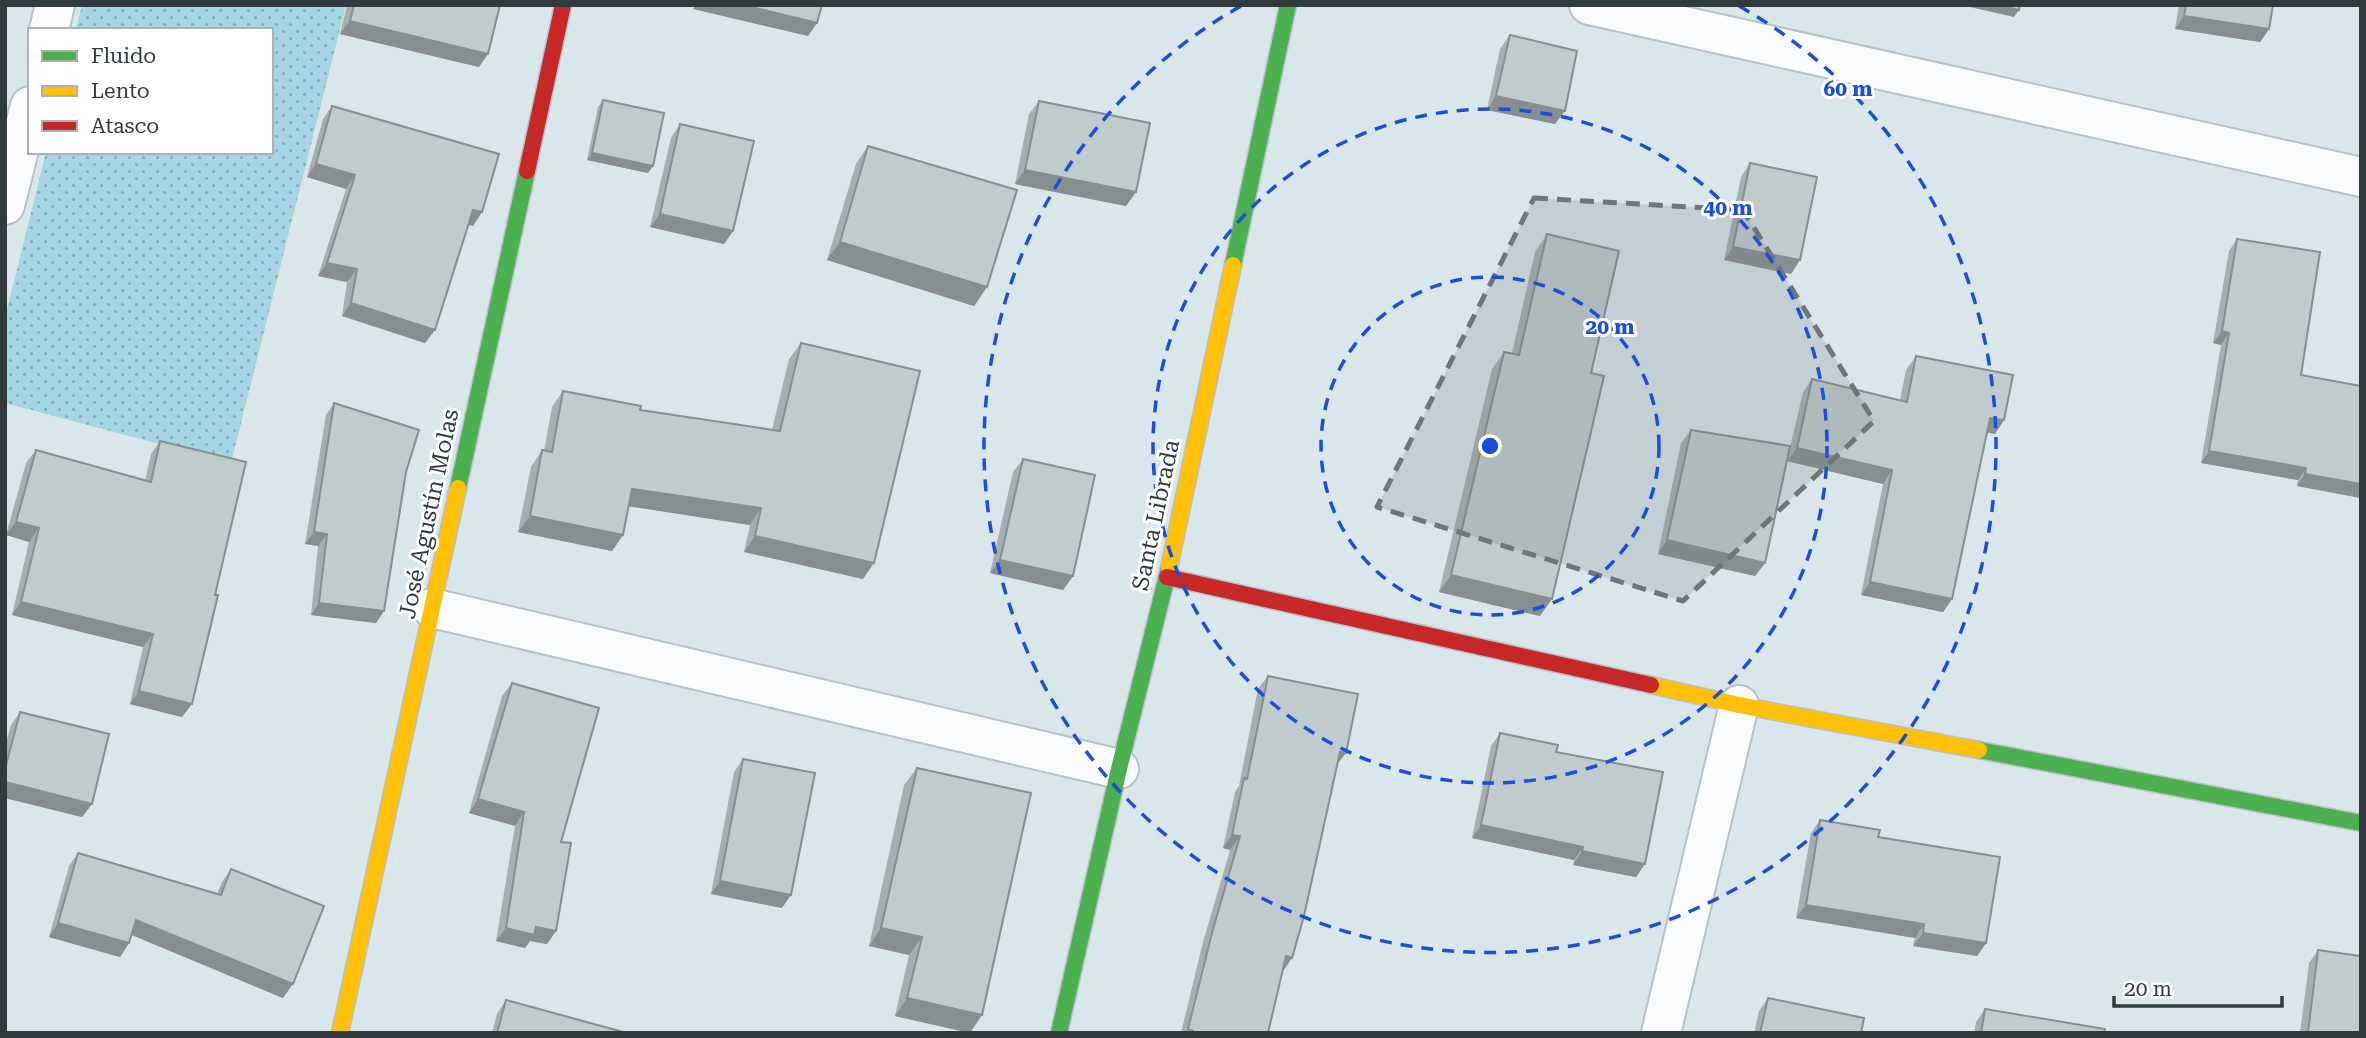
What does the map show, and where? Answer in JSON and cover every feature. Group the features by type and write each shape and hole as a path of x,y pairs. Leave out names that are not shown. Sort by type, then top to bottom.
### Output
{"street":[{"path":"49,28 55,5"},
{"name":"José Agustín Molas","path":"340,1033 563,5"},
{"name":"Santa Librada","path":"1059,1033 1119,769 1167,576 1288,5"},
{"path":"1589,5 2361,177"},
{"path":"5,205 28,114"},
{"path":"1167,576 1739,705 2361,823"},
{"path":"432,608 1119,769"},
{"path":"1661,1033 1739,705"}],"highlighted area":[{"path":"1534,198 1743,210 1874,421 1683,601 1377,507"}],"shaded area":[{"path":"82,5 346,5 231,463 5,403 5,318 46,154 273,154 273,28 76,28"}],"building":[{"path":"354,5 500,5 488,54 350,21"},
{"path":"744,5 822,5 817,23"},
{"path":"1998,5 2020,5 2019,10"},
{"path":"2186,5 2273,5 2269,29 2184,16"},
{"path":"1510,35 1577,51 1565,111 1496,96"},
{"path":"603,100 664,113 653,166 592,153"},
{"path":"1039,101 1150,123 1136,192 1025,170"},
{"path":"332,106 499,154 482,212 473,210 435,330 351,303 357,269 327,263 355,175 316,164"},
{"path":"680,124 754,141 733,231 660,214"},
{"path":"868,146 1017,190 987,287 840,242"},
{"path":"1750,163 1817,177 1800,260 1733,247"},
{"path":"1547,234 1619,251 1591,373 1604,376 1552,599 1451,575 1504,352 1519,355"},
{"path":"2237,239 2320,252 2301,375 2361,386 2361,484 2305,474 2306,468 2209,451 2229,333 2222,331"},
{"path":"801,343 920,371 874,563 755,536 761,508 632,489 623,535 530,516 542,450 552,452 563,391 641,406 640,410 780,431"},
{"path":"1916,356 2013,375 2004,420 1990,418 1952,599 1870,582 1892,470 1797,448 1812,379 1907,402"},
{"path":"334,403 419,430 406,472 384,611 319,603 327,534 314,532"},
{"path":"1691,430 1790,446 1765,563 1667,540"},
{"path":"160,441 246,462 192,704 139,691 153,634 21,602 39,528 16,522 36,450 151,482"},
{"path":"1023,459 1095,475 1073,576 1000,560"},
{"path":"1268,676 1358,694 1346,753 1340,752 1304,916 1292,958 1286,956 1268,1033 1193,1033 1188,1029 1240,836 1232,835 1244,778 1247,779"},
{"path":"512,683 599,708 561,842 571,843 556,931 536,927 534,935 506,928 524,812 478,799"},
{"path":"20,712 109,734 92,804 5,782 5,769"},
{"path":"1500,733 1558,745 1556,752 1663,772 1645,864 1582,851 1583,847 1481,825"},
{"path":"743,759 815,773 791,895 720,881"},
{"path":"917,768 1031,793 982,1015 907,998 922,937 881,928"},
{"path":"1820,820 1880,830 1878,837 2000,857 1986,943 1923,933 1924,924 1806,905"},
{"path":"78,853 221,895 231,869 324,906 293,984 136,920 129,943 58,923"},
{"path":"2318,950 2361,956 2361,1033 2308,1033"},
{"path":"1768,998 1864,1018 1861,1033 1760,1033"},
{"path":"506,1000 627,1033 497,1033"},
{"path":"1985,1009 2105,1029 2104,1033 1981,1033"}],"traffic: fast":[{"path":"1233,265 1288,5"},
{"path":"458,488 527,171"},
{"path":"1059,1033 1119,769 1169,568"},
{"path":"1979,750 2361,823"}],"traffic: slow":[{"path":"1169,568 1233,265"},
{"path":"340,1033 458,488"},
{"path":"1651,685 1739,705 1979,750"}],"traffic: jam":[{"path":"527,171 563,5"},
{"path":"1167,577 1651,685"}]}
